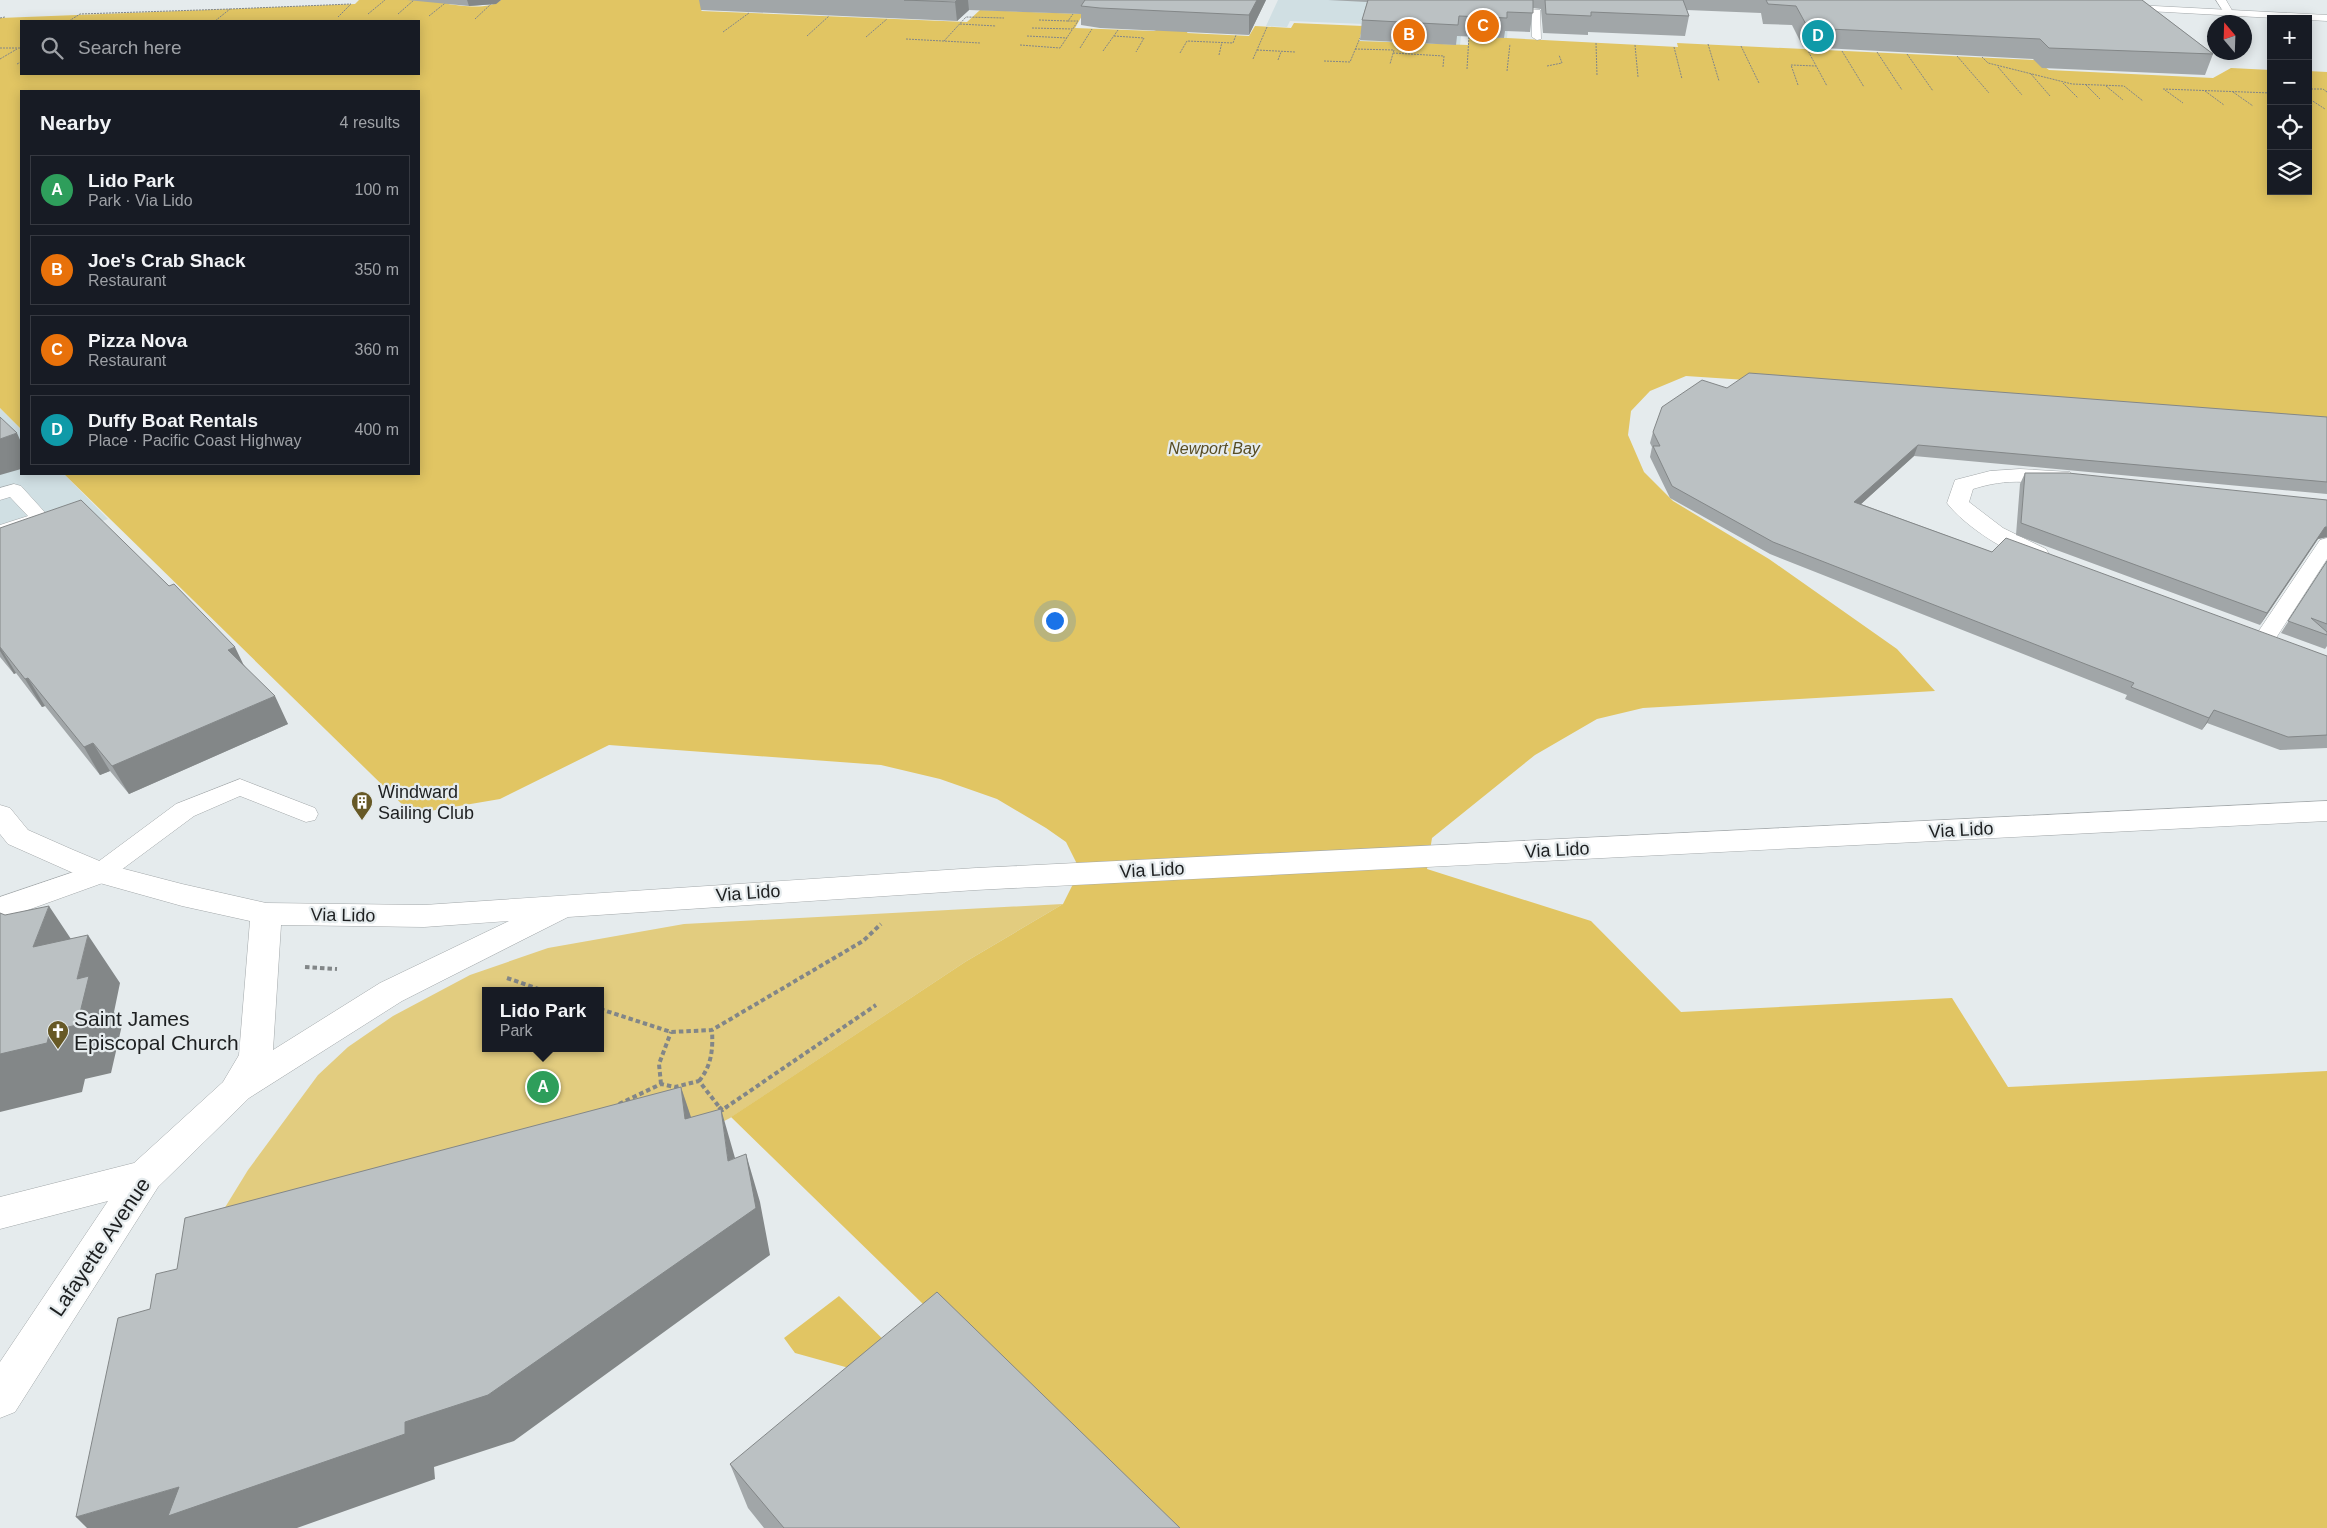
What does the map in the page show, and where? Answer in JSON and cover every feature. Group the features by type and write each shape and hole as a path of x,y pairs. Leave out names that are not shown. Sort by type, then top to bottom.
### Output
{"main road":[{"path":"2106,6 2327,18"},
{"path":"2057,560 2011,544 1981,525 1958,503 1964,485 1990,476 2020,475 2083,479"},
{"name":"Via Lido","path":"0,815 18,837 100,873 182,895 266,914 424,916 573,904 976,878 2327,811"},
{"path":"0,909 100,873"},
{"path":"235,1092 390,992 498,938 573,904"},
{"name":"Lafayette Avenue","path":"0,1398 145,1176 235,1092 256,1057 266,914"},
{"path":"0,1213 145,1176"}],"lane":[{"path":"1493,0 1494,8 1520,5 1537,12 1537,37"},
{"path":"2221,0 2228,12"},
{"path":"0,494 14,490 40,518 0,532"},
{"path":"2265,638 2327,544"},
{"path":"100,873 185,810 240,787 306,814"}],"path":[{"path":"368,14 385,0"},
{"path":"398,14 414,0"},
{"path":"429,16 450,0"},
{"path":"71,20 80,14 180,12 184,10 351,4 338,17"},
{"path":"475,19 492,4"},
{"path":"216,20 230,8"},
{"path":"722,32 749,13"},
{"path":"1068,21 1073,14"},
{"path":"807,36 829,16"},
{"path":"943,41 966,16 1004,18"},
{"path":"0,18 5,17"},
{"path":"866,37 887,19"},
{"path":"1020,45 1060,48 1078,21 1039,20"},
{"path":"960,24 996,26"},
{"path":"1253,59 1267,27"},
{"path":"1032,28 1073,29"},
{"path":"1080,48 1092,29"},
{"path":"1103,51 1118,30"},
{"path":"1180,53 1187,41 1233,43 1236,35"},
{"path":"1027,36 1067,38"},
{"path":"1114,36 1144,38 1136,52"},
{"path":"1468,69 1469,36 1494,38"},
{"path":"1324,61 1350,62 1360,38"},
{"path":"1507,71 1510,38"},
{"path":"906,39 980,43"},
{"path":"1219,55 1222,42"},
{"path":"1596,43 1598,75"},
{"path":"1708,44 1719,81"},
{"path":"1635,45 1638,77"},
{"path":"1741,46 1758,83"},
{"path":"1674,47 1682,79"},
{"path":"0,48 18,48"},
{"path":"0,59 18,48"},
{"path":"1355,49 1394,50 1390,64"},
{"path":"1807,49 1827,86"},
{"path":"1257,50 1295,52"},
{"path":"1842,51 1864,87"},
{"path":"1278,60 1281,52"},
{"path":"1877,52 1902,90"},
{"path":"1393,54 1444,56 1443,67"},
{"path":"1907,54 1934,91"},
{"path":"1957,56 1989,93"},
{"path":"1982,58 1988,63 2061,81 2124,86 2142,100"},
{"path":"1798,85 1791,65 1816,66"},
{"path":"1997,65 2022,95"},
{"path":"2031,74 2050,96"},
{"path":"2061,81 2078,98"},
{"path":"2085,84 2100,99"},
{"path":"2106,85 2123,100"},
{"path":"2312,89 2327,87"},
{"path":"2182,103 2164,88 2267,93"},
{"path":"2323,89 2327,92"},
{"path":"2204,90 2224,104"},
{"path":"2233,92 2253,106"},
{"path":"2312,101 2325,109"},
{"path":"604,1010 670,1032 712,1030 863,941 884,921"},
{"path":"300,967 337,969"},
{"path":"501,976 533,987"},
{"path":"699,1081 722,1110 876,1005"},
{"path":"670,1032 664,1046 658,1076 661,1084 678,1088 699,1081 706,1073 712,1060 712,1030"},
{"path":"610,1108 661,1084"}],"shaded area":[{"path":"1278,0 1510,0 1507,38 1461,36 1460,45 1359,41 1364,24 1290,21 1287,27 1266,26"},
{"path":"0,408 20,428 20,475 65,475 108,519 0,557"},
{"path":"1063,904 965,962 730,1118 697,1135 189,1266 248,1170 318,1075 348,1047 393,1016 470,975 548,948 684,924"}],"water":[{"name":"Newport Bay","path":"359,0 452,0 448,4 483,6 501,0 711,0 701,11 967,22 980,10 1083,14 1075,28 1154,31 1198,12 1187,33 1249,36 1255,26 1291,28 1294,23 1363,26 1359,41 1468,45 1469,36 1678,47 1677,43 2035,60 2049,70 2213,78 2231,68 2267,70 2267,195 2312,195 2312,71 2327,72 2327,418 1686,376 1650,391 1631,411 1628,435 1644,472 1673,501 1769,559 1897,649 1935,691 1643,708 1597,719 1535,755 1432,838 1427,869 1591,921 1681,1012 1952,998 2008,1087 2327,1071 2327,1528 1153,1528 731,1117 965,962 1063,904 1080,870 1066,842 997,799 940,779 881,765 609,745 500,799 412,814 65,475 420,475 420,90 20,90 20,428 0,408 0,18 355,4"},
{"path":"839,1296 895,1351 867,1373 795,1353 784,1338"}],"building":[{"path":"904,0 957,0 955,2"},
{"path":"1085,0 1257,0 1249,15 1081,6"},
{"path":"1368,0 1533,0 1533,13 1507,12 1507,18 1459,16 1458,25 1362,20"},
{"path":"1545,0 1683,0 1689,16 1591,12 1591,16 1546,14"},
{"path":"1766,0 2142,0 2207,49 2207,54 2049,48 2040,39 1808,28 1796,6 1768,4"},
{"path":"1749,373 2327,417 2327,482 1918,445 1854,502 1992,552 2006,538 2327,656 2327,735 2288,737 2214,710 2209,718 2131,687 2134,683 1773,542 1672,486 1653,446 1660,446 1653,432 1662,407 1702,380 1727,388"},
{"path":"0,417 17,433 0,439"},
{"path":"2025,473 2068,473 2327,500 2327,527 2325,527 2267,613 2021,523"},
{"path":"81,500 169,586 174,584 235,647 228,650 275,696 112,766 93,743 84,747 28,678 25,679 0,647 0,528"},
{"path":"2327,561 2327,624 2311,618 2327,632 2327,635 2288,621"},
{"path":"49,906 33,947 88,935 77,979 89,976 77,1025 50,1031 47,1043 0,1054 0,913 5,915"},
{"path":"681,1087 685,1119 721,1109 728,1161 746,1154 756,1208 488,1395 405,1422 405,1434 168,1516 179,1487 76,1517 118,1318 150,1309 156,1274 177,1269 185,1218"},
{"path":"937,1292 1180,1528 784,1528 730,1464"}],"place":[{"name":"Pizza Nova","path":"1483,26"},
{"name":"Joe's Crab Shack","path":"1409,35"},
{"name":"Duffy Boat Rentals","path":"1818,36"},
{"name":"Windward Sailing Club","path":"362,821"},
{"name":"Saint James Episcopal Church","path":"58,1050"},
{"name":"Lido Park","path":"543,1087"}]}
